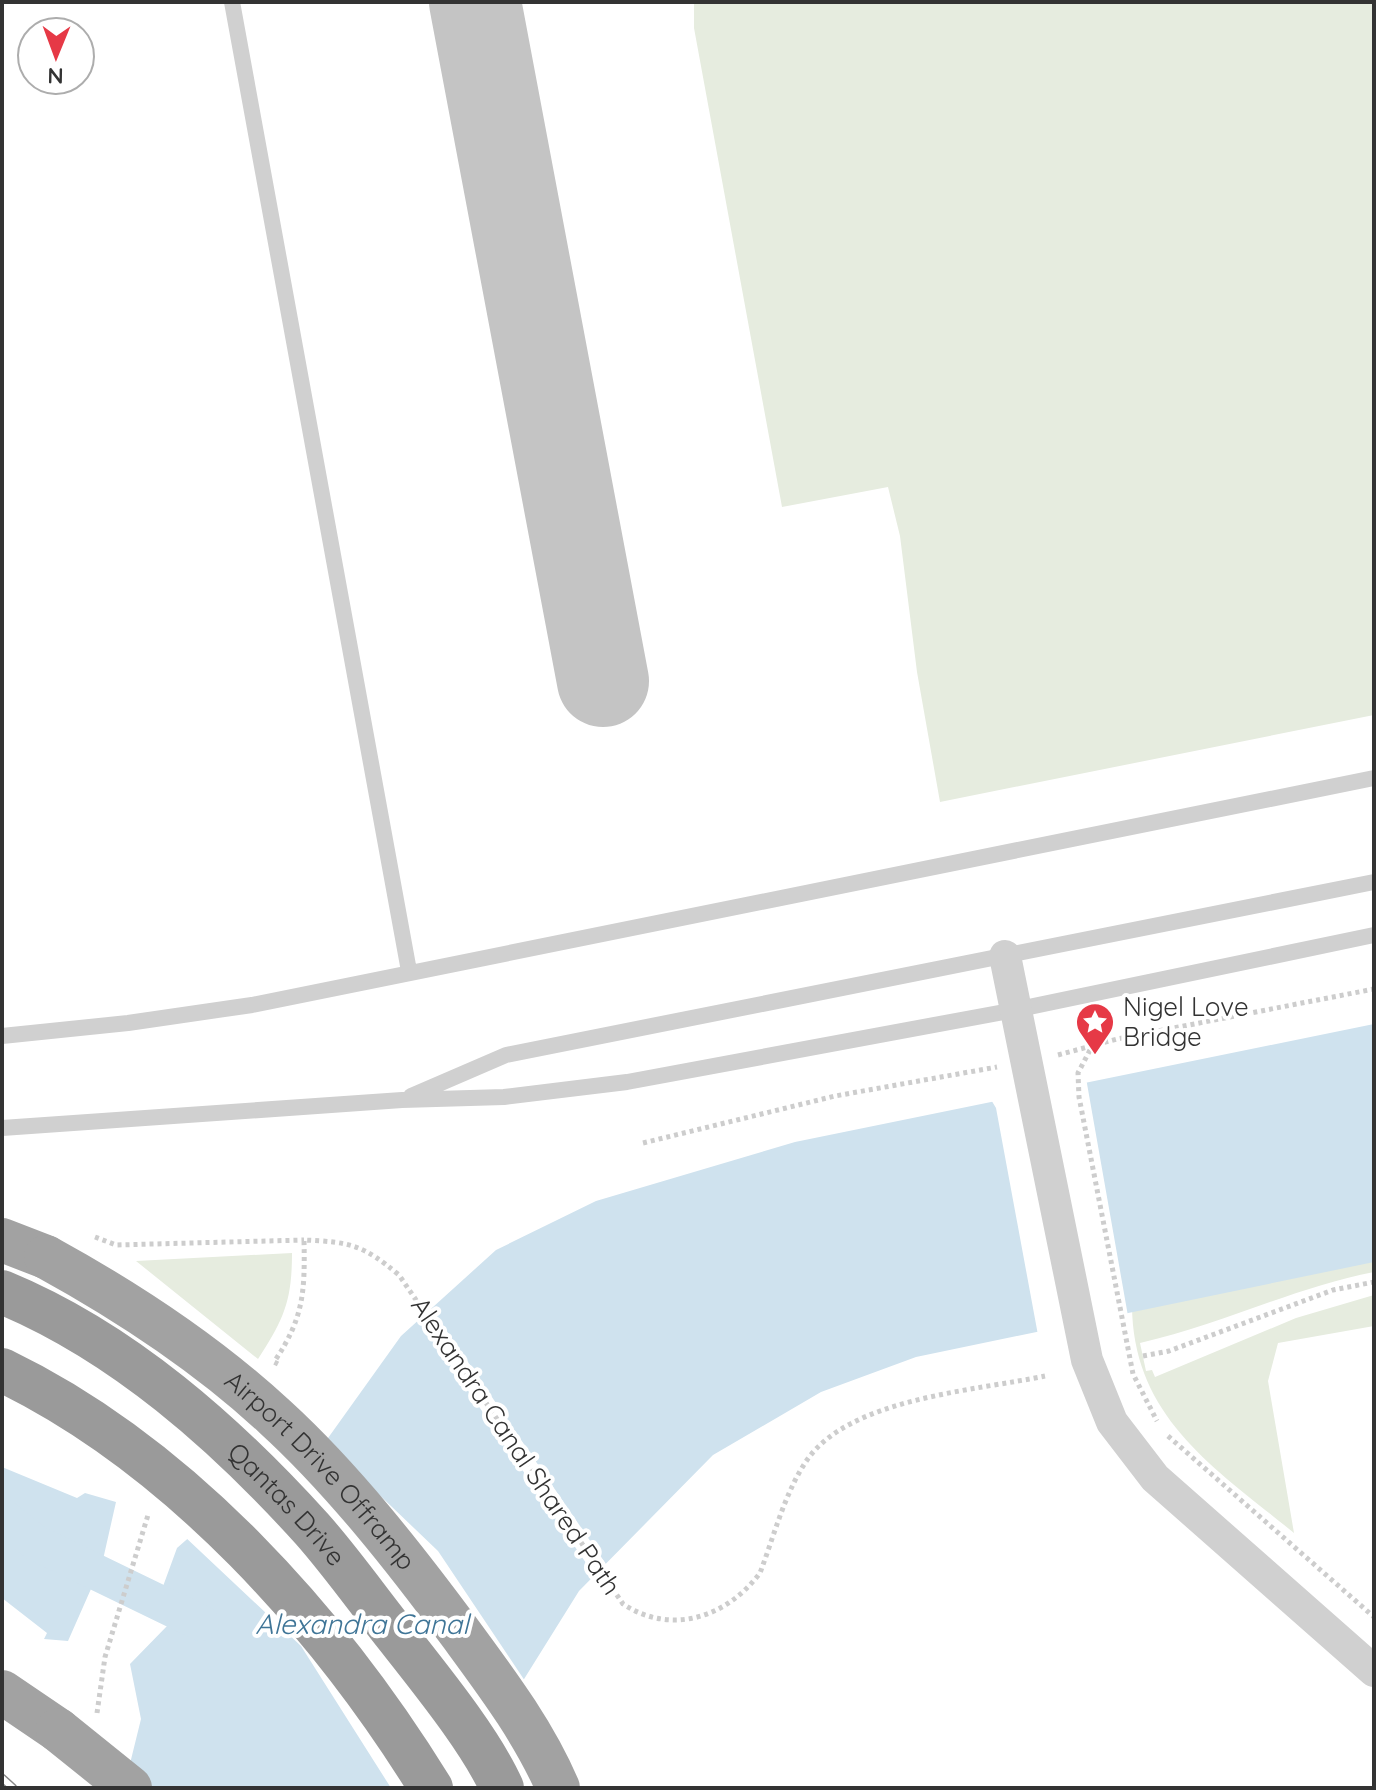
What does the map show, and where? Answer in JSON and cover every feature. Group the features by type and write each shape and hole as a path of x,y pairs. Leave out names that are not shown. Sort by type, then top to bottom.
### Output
{"highway":[{"name":"Airport Drive Offramp","path":"2,1240 46,1257 116,1295 204,1357 277,1418 403,1555 519,1713 558,1788"},
{"name":"Qantas Drive","path":"2,1292 96,1340 159,1385 206,1424 302,1519 435,1685 502,1788"},
{"path":"2,1370 33,1385 125,1447 205,1513 298,1604 390,1721 431,1788"},
{"path":"2,1692 58,1730 130,1788"}],"street":[{"path":"1005,956 1081,1337 1104,1407 1142,1464 1373,1668"}],"lane":[{"path":"232,2 409,971"},
{"path":"2,1036 128,1023 252,1005 1374,778"},
{"path":"402,1100 506,1055 1374,882"},
{"path":"2,1128 402,1100 504,1097 627,1082 1015,1010 1374,935"}],"path":[{"path":"1078,1052 1117,1039 1374,989"},
{"path":"1090,1049 1078,1073 1079,1097 1133,1374 1163,1431 1374,1617"},
{"path":"643,1143 739,1117 972,1071"},
{"name":"Alexandra Canal Shared Path","path":"88,1233 116,1245 304,1240 353,1243 370,1250 399,1275 623,1604 647,1615 690,1619 738,1600 760,1573 798,1474 818,1446 852,1420 885,1408 1045,1376"},
{"path":"274,1362 290,1340 305,1296 304,1240"},
{"path":"1143,1356 1169,1351 1333,1290 1374,1282"},
{"path":"105,1657 148,1515"}],"shaded area":[{"path":"694,2 1374,2 1374,715 940,802 917,672 900,536 888,487 782,507 694,28"},
{"path":"292,1253 285,1309 258,1359 136,1261"},
{"path":"1374,1259 1374,1272 1315,1287 1199,1327 1140,1343 1146,1371 1152,1370 1155,1377 1296,1318 1374,1295 1374,1326 1278,1343 1268,1381 1294,1533 1209,1463 1184,1438 1163,1410 1147,1380 1136,1345 1132,1306"}],"water":[{"name":"Alexandra Canal","path":"1374,1024 1374,1262 916,1357 821,1392 713,1455 579,1591 456,1788 124,1788 141,1719 130,1664 168,1625 158,1600 177,1548 225,1506 258,1498 313,1459 401,1336 496,1250 596,1201 795,1142"},
{"path":"2,1467 77,1498 85,1493 116,1502 102,1564 68,1641 44,1639 47,1633 2,1598"}],"pier":[{"name":"Nigel Love Bridge","path":"1086,1078 1128,1316 1038,1335 996,1108 990,1098"},
{"path":"429,1305 608,1567 597,1579 417,1316"},
{"path":"322,1440 438,1551 525,1681 460,1788 391,1788 301,1646 184,1536 223,1502 257,1494 310,1456"}],"waterway":[{"path":"2,1516 36,1543 201,1623"}],"taxiway":[{"path":"475,2 603,681"}],"railway":[{"path":"2,1778 13,1788"}],"place":[{"name":"Nigel Love Bridge","path":"1095,1056"}]}
